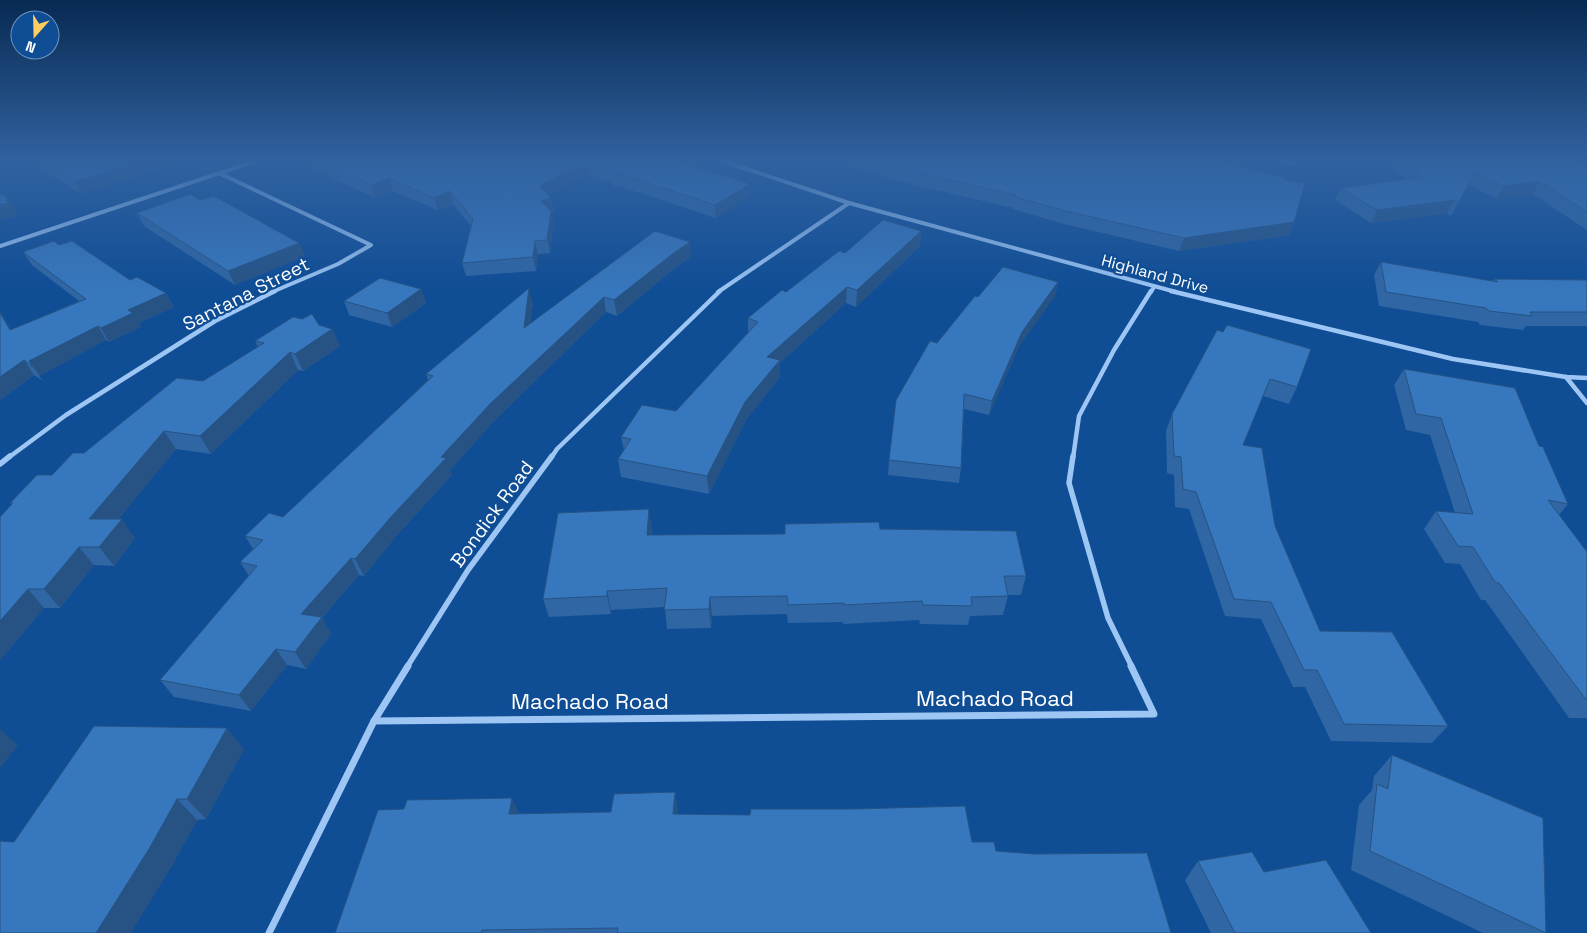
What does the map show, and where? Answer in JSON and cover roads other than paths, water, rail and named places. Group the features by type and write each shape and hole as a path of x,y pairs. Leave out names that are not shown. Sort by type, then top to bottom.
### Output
{"street":[{"path":"0,246 128,205"},
{"name":"Santana Street","path":"0,464 66,414 215,321 273,292 338,264 371,245 286,205"},
{"name":"Bondick Road","path":"269,933 374,721 468,570 557,449 716,294 847,205"},
{"name":"Highland Drive","path":"855,205 1154,288 1453,360 1566,377 1587,378"},
{"name":"Machado Road","path":"374,721 1154,714 1108,618 1069,483 1079,416 1114,350 1154,288"},
{"path":"1566,377 1587,404"}]}
